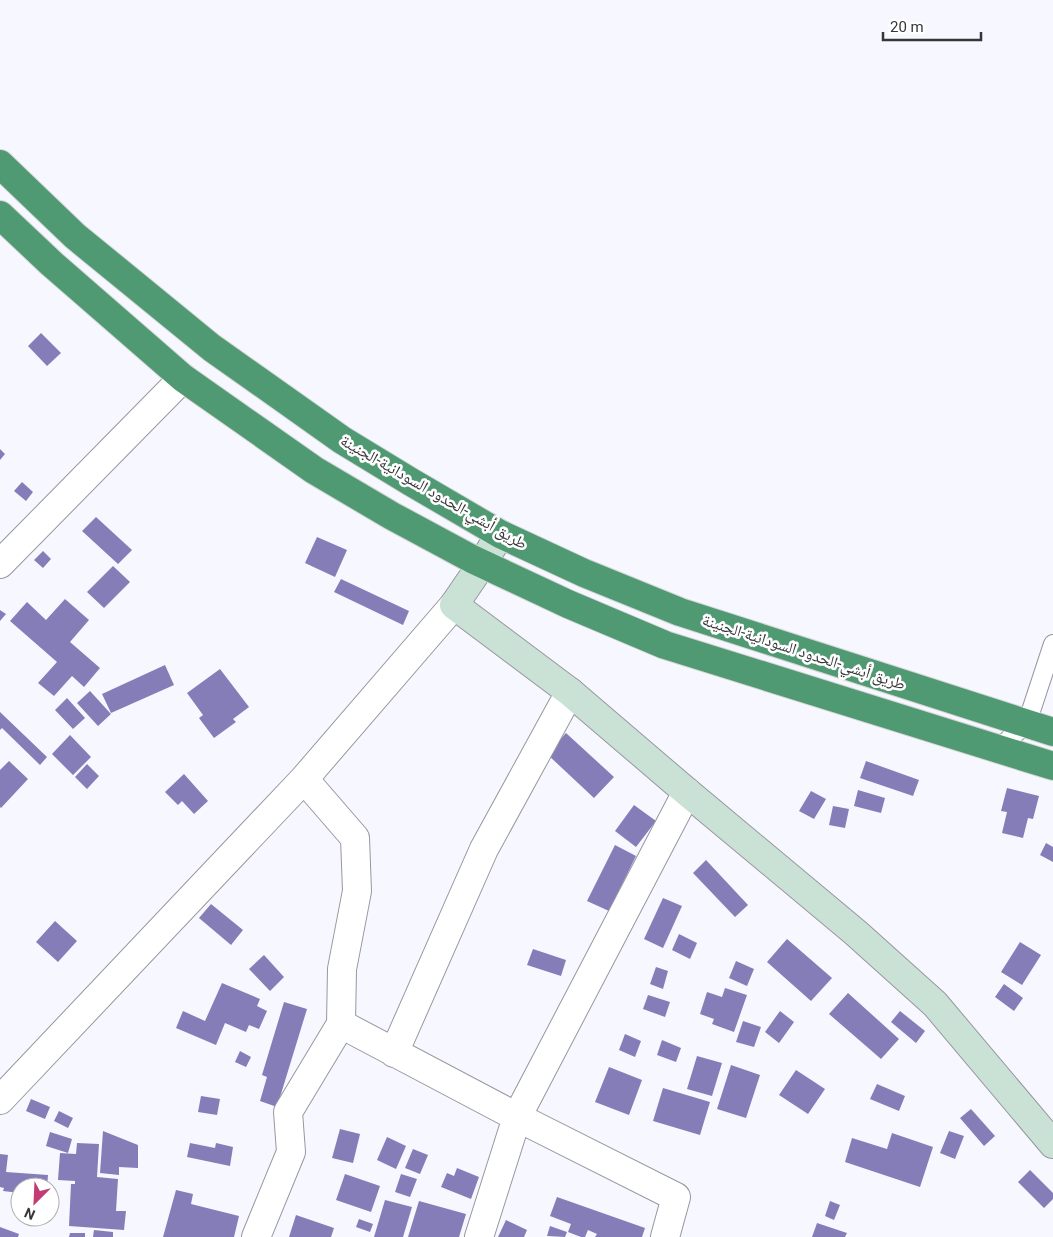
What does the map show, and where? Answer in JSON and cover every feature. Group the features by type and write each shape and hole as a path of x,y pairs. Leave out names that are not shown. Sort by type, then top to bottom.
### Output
{"highway":[{"name":"طريق أبشي-الحدود السودانية-الجنينة","path":"0,164 75,236 212,348 342,440 500,534 584,573 680,612 1053,732"},
{"path":"0,215 52,264 183,378 314,470 392,516 482,564 568,604 665,645 1053,766"}],"street":[{"path":"0,564 183,378"},
{"path":"0,1100 304,779 454,604 500,534"},
{"path":"454,604 570,692 856,933 935,1004 1053,1144"},
{"path":"394,1053 484,849 570,692"},
{"path":"256,1237 291,1152 288,1112 341,1024 342,969 357,892 355,838 304,779"},
{"path":"479,1237 517,1117 687,792"},
{"path":"341,1024 517,1117 676,1197 664,1237"}],"lane":[{"path":"999,748 1027,723 1053,644"}],"building":[{"path":"41,333 61,353 47,366 28,346"},
{"path":"0,449 5,454 0,460"},
{"path":"22,482 33,492 26,501 14,491"},
{"path":"96,517 132,550 118,564 82,531"},
{"path":"317,537 347,550 335,577 305,563"},
{"path":"43,551 51,559 43,568 34,560"},
{"path":"113,566 130,582 104,608 87,592"},
{"path":"341,579 409,611 403,625 334,592"},
{"path":"65,599 89,620 70,642 100,668 84,687 72,676 54,696 38,683 57,662 10,621 27,602 46,620"},
{"path":"0,610 6,614 0,621"},
{"path":"165,665 174,685 111,713 102,694"},
{"path":"220,669 249,707 233,719 236,722 214,738 199,718 203,715 187,693"},
{"path":"90,691 111,714 98,726 77,703"},
{"path":"67,698 85,718 73,729 55,710"},
{"path":"0,712 47,757 40,765 2,728 0,730"},
{"path":"566,733 614,777 594,798 547,754"},
{"path":"70,735 91,757 73,775 52,754"},
{"path":"9,761 28,779 1,808 0,770"},
{"path":"866,761 919,780 913,796 860,778"},
{"path":"87,764 99,776 87,789 75,777"},
{"path":"184,774 208,801 194,814 182,801 178,805 165,792"},
{"path":"1007,788 1039,796 1033,819 1028,818 1023,838 1002,833 1007,812 1001,811"},
{"path":"858,790 885,798 881,813 854,806"},
{"path":"811,791 826,799 814,819 799,811"},
{"path":"634,805 656,821 636,847 615,831"},
{"path":"833,806 849,809 845,828 829,825"},
{"path":"1046,843 1053,847 1053,862 1040,855"},
{"path":"615,845 636,856 609,911 587,901"},
{"path":"706,860 748,905 735,917 693,873"},
{"path":"663,898 682,906 663,948 644,939"},
{"path":"211,904 243,930 231,945 199,918"},
{"path":"55,921 77,941 58,962 36,942"},
{"path":"679,934 697,943 690,959 672,950"},
{"path":"787,939 832,978 811,1001 767,962"},
{"path":"1020,942 1041,955 1022,985 1001,972"},
{"path":"533,949 566,960 561,976 527,965"},
{"path":"264,955 284,977 270,991 249,969"},
{"path":"736,961 754,969 747,986 729,978"},
{"path":"656,967 668,971 663,989 650,984"},
{"path":"222,983 260,999 257,1006 267,1011 259,1029 249,1025 246,1032 225,1023 216,1045 176,1028 183,1011 205,1021"},
{"path":"1004,984 1023,998 1014,1011 995,997"},
{"path":"725,988 747,995 734,1032 712,1024 714,1019 700,1014 707,992 722,997"},
{"path":"848,993 899,1039 881,1059 829,1014"},
{"path":"648,995 670,1002 665,1017 643,1009"},
{"path":"284,1002 307,1009 277,1107 260,1101 267,1077 262,1075"},
{"path":"780,1011 794,1022 779,1043 765,1032"},
{"path":"900,1011 925,1031 916,1043 891,1022"},
{"path":"743,1021 761,1027 754,1047 736,1042"},
{"path":"625,1034 641,1041 635,1057 619,1050"},
{"path":"662,1040 681,1048 676,1062 657,1055"},
{"path":"240,1051 251,1057 246,1067 235,1062"},
{"path":"697,1056 722,1063 712,1096 687,1089"},
{"path":"731,1065 760,1075 746,1118 717,1109"},
{"path":"609,1067 642,1080 629,1115 595,1102"},
{"path":"796,1070 825,1089 808,1114 779,1095"},
{"path":"877,1084 905,1096 899,1111 870,1099"},
{"path":"663,1088 710,1102 700,1135 653,1121"},
{"path":"201,1096 220,1099 217,1115 198,1112"},
{"path":"31,1099 50,1107 45,1119 26,1111"},
{"path":"971,1109 995,1136 984,1146 960,1118"},
{"path":"59,1111 73,1118 68,1128 54,1121"},
{"path":"340,1129 360,1134 353,1163 332,1158"},
{"path":"103,1131 138,1145 138,1168 119,1167 119,1175 100,1173"},
{"path":"949,1131 964,1136 955,1159 940,1153"},
{"path":"50,1132 72,1139 68,1153 46,1146"},
{"path":"892,1133 933,1147 920,1187 845,1162 852,1138 887,1149"},
{"path":"387,1137 406,1146 396,1169 377,1160"},
{"path":"77,1143 99,1144 97,1177 118,1179 116,1211 126,1211 124,1230 69,1226 71,1184 75,1184 75,1181 60,1180 60,1177 58,1177 60,1153 76,1154"},
{"path":"190,1143 215,1148 216,1143 233,1147 230,1166 187,1157"},
{"path":"413,1149 428,1155 420,1174 405,1168"},
{"path":"0,1154 8,1155 6,1172 48,1175 48,1177 10,1177 10,1192 3,1191 4,1188 0,1187"},
{"path":"457,1168 479,1177 471,1199 441,1187 447,1173 454,1176"},
{"path":"1030,1170 1053,1193 1053,1199 1044,1208 1018,1182"},
{"path":"345,1174 380,1186 371,1212 336,1200"},
{"path":"401,1174 417,1179 410,1197 395,1192"},
{"path":"176,1190 193,1194 191,1204 239,1216 234,1237 163,1237"},
{"path":"557,1197 645,1228 642,1237 595,1237 597,1234 588,1230 585,1237 581,1237 568,1232 571,1224 550,1216"},
{"path":"385,1200 412,1207 403,1237 374,1237"},
{"path":"419,1201 466,1214 459,1237 408,1237"},
{"path":"830,1201 840,1205 834,1220 825,1216"},
{"path":"296,1215 334,1228 331,1237 289,1237"},
{"path":"359,1219 373,1224 370,1232 356,1227"},
{"path":"506,1220 527,1230 524,1237 498,1237"},
{"path":"817,1223 847,1233 845,1237 812,1237"},
{"path":"550,1226 567,1232 565,1237 547,1236"},
{"path":"0,1227 19,1234 18,1237 0,1237"},
{"path":"94,1230 113,1232 113,1237 93,1237"},
{"path":"70,1233 85,1233 85,1237 69,1237"}]}
